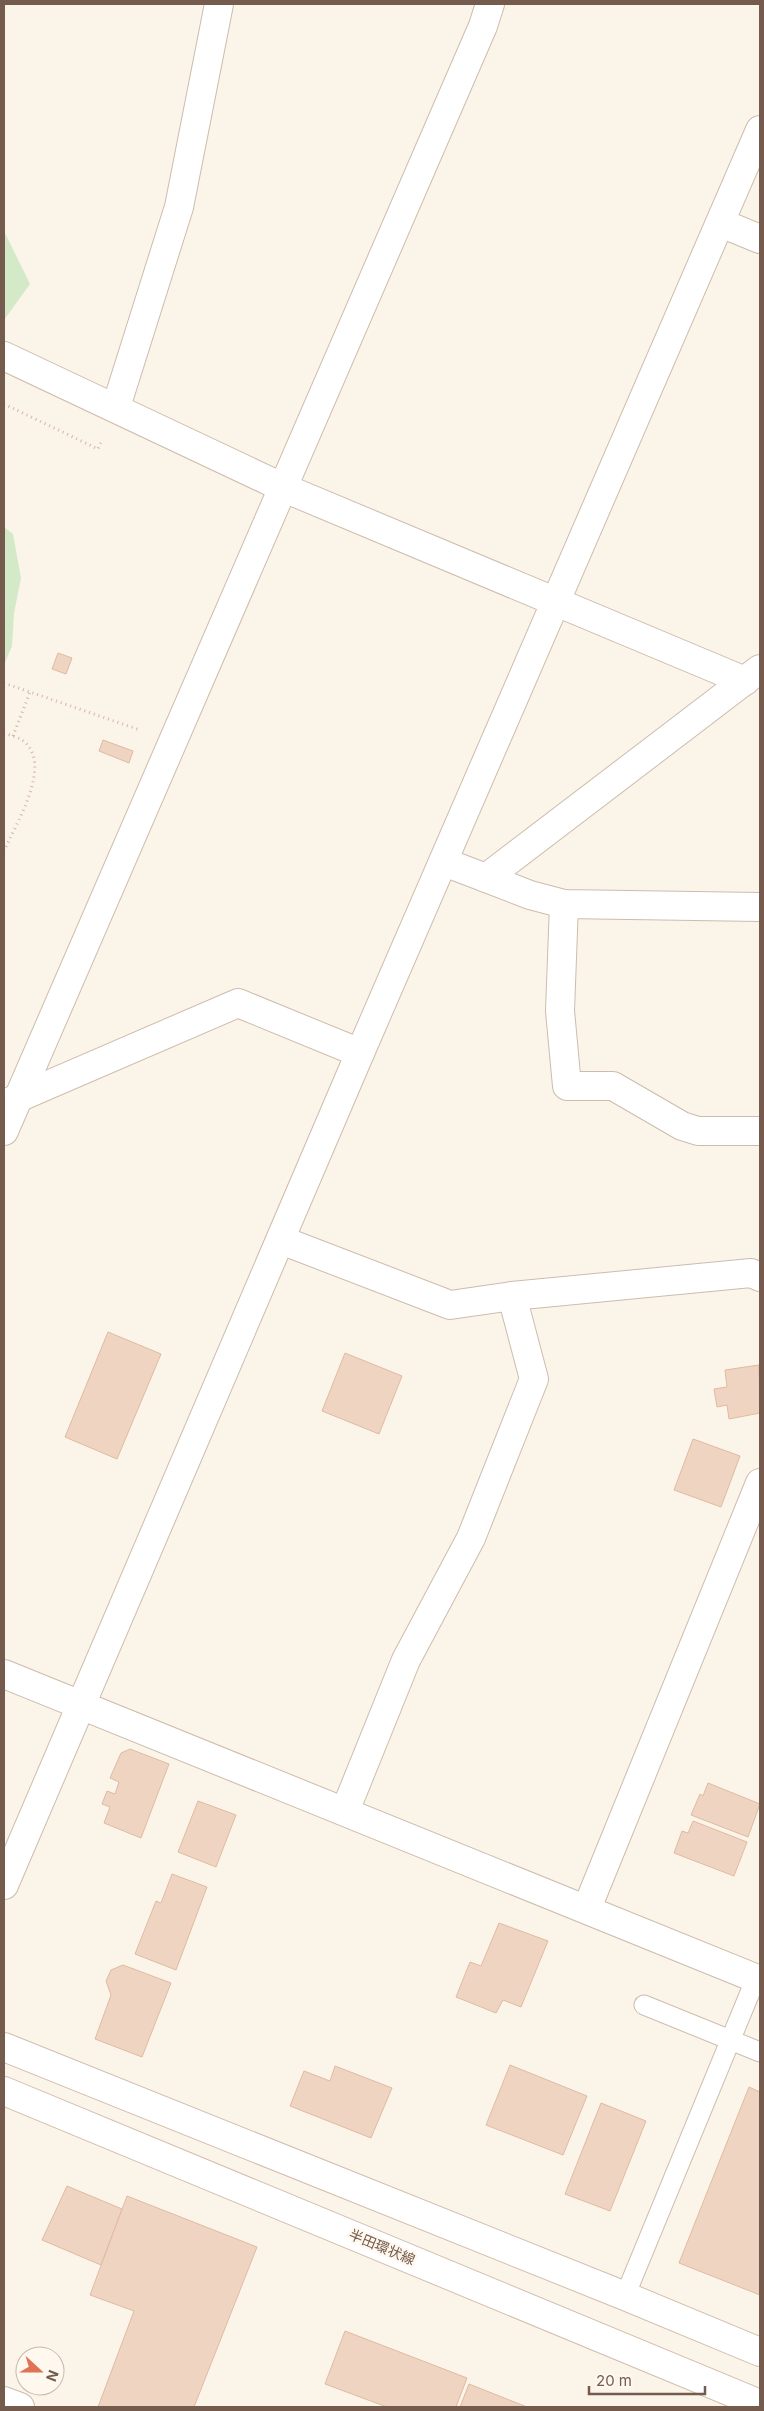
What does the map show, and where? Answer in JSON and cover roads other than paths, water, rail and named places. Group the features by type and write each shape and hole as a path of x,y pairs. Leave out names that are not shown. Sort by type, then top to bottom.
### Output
{"street":[{"path":"116,407 178,207 219,4"},
{"path":"4,1131 12,1100 173,742 284,488 479,35 490,4"},
{"path":"4,1885 360,1053 557,603 760,130"},
{"path":"721,223 760,239"},
{"path":"4,356 116,407 284,488 557,603 752,675"},
{"path":"486,878 752,675"},
{"path":"444,862 530,895 564,904 760,907"},
{"path":"564,904 560,1011 567,1086 613,1086 682,1126 698,1131 760,1131"},
{"path":"12,1100 238,1003 360,1053"},
{"path":"281,1240 450,1305 512,1296 751,1273 760,1277"},
{"path":"345,1810 406,1660 471,1538 534,1379 512,1296"},
{"path":"587,1908 760,1483"},
{"path":"4,1674 345,1810 369,1822 587,1908 758,1979"},
{"path":"4,2047 760,2352"},
{"name":"半田環状線","path":"4,2091 760,2404"},
{"path":"4,2401 20,2407"}],"lane":[{"path":"625,2296 730,2039 758,1979"},
{"path":"644,2005 760,2052"}]}
